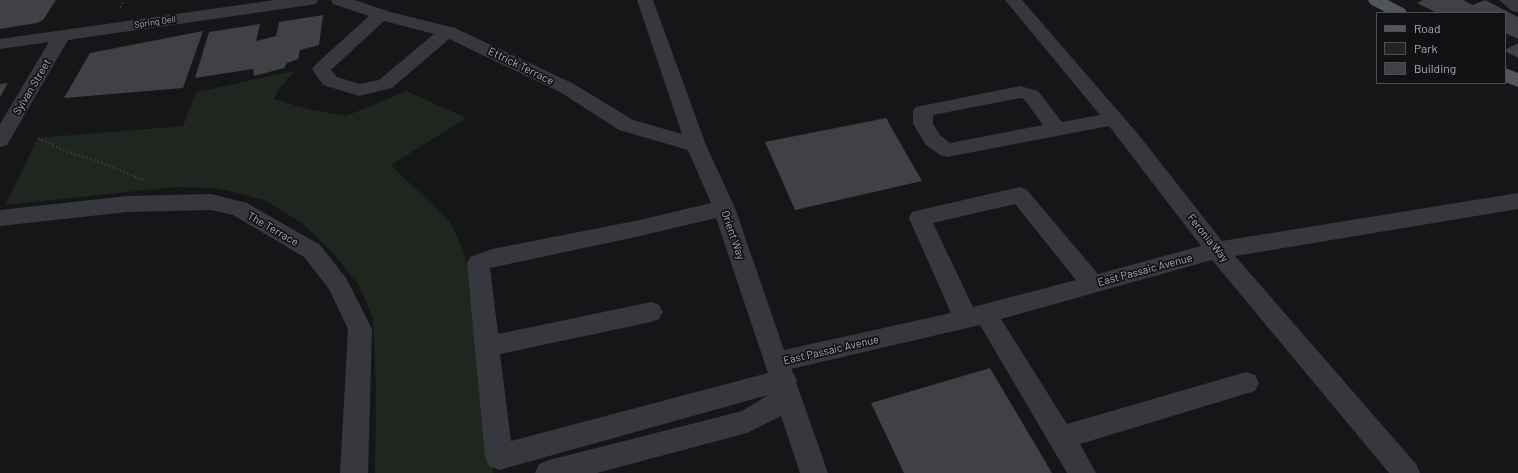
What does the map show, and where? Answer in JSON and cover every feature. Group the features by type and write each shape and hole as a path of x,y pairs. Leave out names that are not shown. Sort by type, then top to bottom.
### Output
{"main road":[{"path":"1376,0 1397,12"},
{"path":"1506,75 1518,81"}],"street":[{"name":"Spring Dell","path":"0,44 310,0"},
{"name":"Ettrick Terrace","path":"339,0 381,15 447,32 567,88 626,125 696,145"},
{"name":"Orient Way","path":"645,0 696,145 724,208 814,473"},
{"name":"Feronia Way","path":"1013,0 1114,119 1217,250 1406,473"},
{"path":"1508,0 1518,6"},
{"path":"381,15 321,69 330,82 359,90 385,84 447,32"},
{"name":"Sylvan Street","path":"0,140 63,34"},
{"path":"1057,130 1031,95 1020,92 923,111 923,124 933,140 947,150 1057,130 1114,119"},
{"path":"1082,473 1061,438 976,316 920,218 1020,195 1093,284"},
{"name":"The Terrace","path":"0,218 127,204 211,202 239,209 312,251 338,284 360,329 354,473"},
{"name":"East Passaic Avenue","path":"487,347 499,457 782,378 976,316 1217,250 1515,205"},
{"path":"651,312 487,347 478,263 492,258 640,228 724,208"},
{"path":"549,473 747,421 775,406 782,378"},
{"path":"1061,438 1246,383"}],"path":[{"path":"38,138 65,151 109,165 148,182"}],"green space":[{"path":"295,71 278,90 274,99 308,109 346,116 407,91 466,118 391,165 450,222 464,252 477,314 490,413 493,473 375,473 376,389 373,317 359,286 335,255 302,223 264,200 217,188 175,187 5,205 38,138 183,126 196,92"}],"building":[{"path":"0,0 56,0 43,20 37,23 0,29"},
{"path":"1423,0 1463,0 1473,5 1485,0 1518,17 1518,39 1506,33 1506,12 1435,12 1417,3"},
{"path":"323,15 319,45 300,50 298,59 287,63 284,68 254,76 253,69 195,78 209,32 260,24 256,41 276,36 279,22"},
{"path":"203,31 183,88 64,98 90,53"},
{"path":"1518,43 1518,58 1506,52 1506,49"},
{"path":"8,83 0,97 0,84"},
{"path":"886,118 922,181 795,210 765,142"},
{"path":"990,368 1052,473 904,473 871,403"}]}
